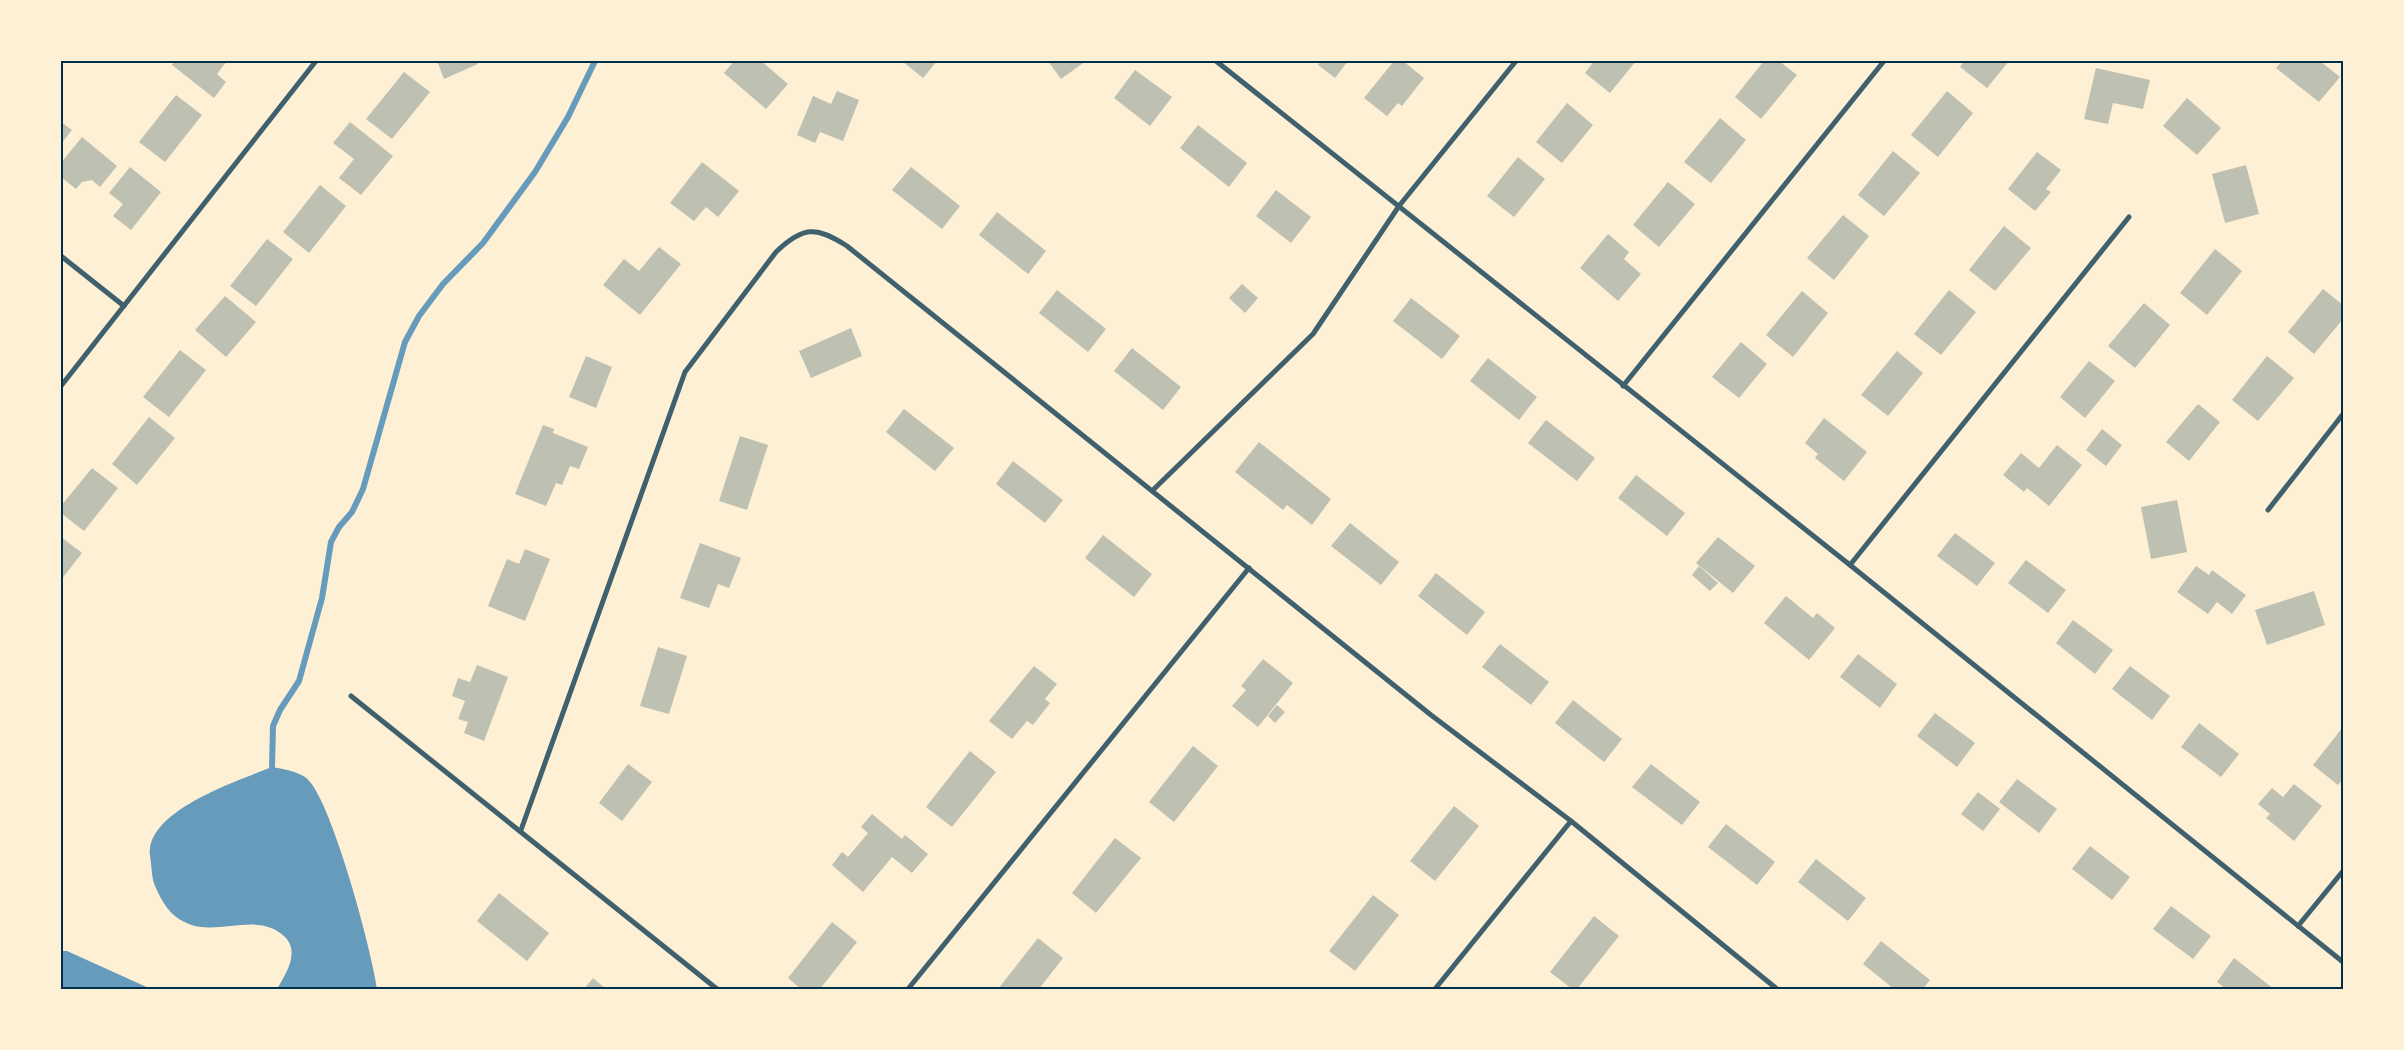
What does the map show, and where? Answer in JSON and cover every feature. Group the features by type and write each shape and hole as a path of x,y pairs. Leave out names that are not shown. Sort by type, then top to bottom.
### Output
{"street":[{"path":"61,386 316,61"},
{"path":"1216,61 1850,565 2343,962"},
{"path":"1153,490 1313,334 1399,206 1516,61"},
{"path":"1623,386 1884,61"},
{"path":"1850,565 2129,217"},
{"path":"521,830 685,372 776,252 803,231 816,231 830,235 847,246 1431,715 1571,821 1777,989"},
{"path":"61,256 124,306"},
{"path":"2268,510 2343,414"},
{"path":"908,989 1249,568"},
{"path":"351,696 521,830 717,989"},
{"path":"1435,989 1571,821"},
{"path":"2298,926 2343,870"}],"water":[{"path":"272,767 294,772 305,777 315,789 326,812 349,876 368,944 377,989 277,989 290,963 291,949 285,937 275,929 263,926 201,927 189,924 172,914 158,893 153,878 150,851 155,834 166,821 182,808 200,798"},
{"path":"61,951 67,951 151,989 61,989"}],"building":[{"path":"174,61 227,61 217,74 226,82 214,98 172,65"},
{"path":"437,61 477,61 478,64 444,79"},
{"path":"734,61 761,61 788,84 766,109 724,73"},
{"path":"902,61 937,61 923,78"},
{"path":"1048,61 1086,61 1061,79"},
{"path":"1321,61 1348,61 1335,78 1318,65"},
{"path":"1394,61 1403,61 1424,78 1402,106 1398,103 1387,116 1364,98"},
{"path":"1594,61 1636,61 1610,93 1585,73"},
{"path":"1764,61 1779,61 1797,75 1761,119 1735,97"},
{"path":"1964,61 2009,61 1987,88 1960,67"},
{"path":"2282,61 2320,61 2340,77 2319,102 2276,68"},
{"path":"2096,68 2150,80 2143,109 2113,103 2108,124 2084,119"},
{"path":"1135,70 1172,97 1150,126 1114,98"},
{"path":"404,72 430,92 392,139 366,119"},
{"path":"837,91 859,100 843,141 820,132 815,143 797,135 813,96 831,104"},
{"path":"1947,91 1973,113 1938,157 1911,135"},
{"path":"176,95 202,115 165,162 139,142"},
{"path":"2187,98 2221,128 2197,155 2163,126"},
{"path":"1567,103 1593,125 1562,163 1536,142"},
{"path":"1720,118 1746,140 1711,183 1684,162"},
{"path":"61,122 72,130 61,144"},
{"path":"350,122 393,156 361,195 339,178 354,159 333,143"},
{"path":"1198,125 1247,163 1229,187 1180,148"},
{"path":"82,137 117,166 100,187 92,180 82,182 76,189 61,177 61,163"},
{"path":"1893,151 1920,173 1884,216 1858,195"},
{"path":"2037,152 2061,170 2046,189 2051,192 2035,211 2008,189"},
{"path":"1518,157 1545,179 1514,217 1487,196"},
{"path":"702,162 739,191 718,217 706,207 694,221 670,203"},
{"path":"2246,165 2259,214 2225,223 2212,174"},
{"path":"130,167 161,192 131,230 113,216 123,204 109,193"},
{"path":"911,167 960,206 942,229 892,190"},
{"path":"1668,182 1695,204 1659,247 1633,225"},
{"path":"320,185 346,206 309,253 283,232"},
{"path":"1276,190 1311,217 1291,243 1256,216"},
{"path":"997,212 1046,251 1028,274 979,235"},
{"path":"1843,215 1869,236 1834,280 1807,258"},
{"path":"2004,226 2031,248 1995,291 1969,270"},
{"path":"1608,234 1629,252 1624,259 1641,274 1618,301 1580,268"},
{"path":"267,239 293,259 256,306 230,286"},
{"path":"659,247 681,264 640,315 603,285 624,259 639,271"},
{"path":"2215,249 2242,271 2207,315 2180,293"},
{"path":"1242,284 1258,298 1245,313 1229,298"},
{"path":"2323,289 2343,305 2343,319 2314,354 2288,332"},
{"path":"1057,290 1106,329 1088,352 1039,313"},
{"path":"1949,290 1976,312 1941,355 1914,334"},
{"path":"1802,291 1828,313 1793,357 1766,335"},
{"path":"225,296 256,322 226,357 195,330"},
{"path":"1411,298 1460,336 1442,359 1393,321"},
{"path":"2144,303 2170,325 2135,368 2108,346"},
{"path":"851,328 862,356 811,378 799,351"},
{"path":"1741,342 1767,364 1739,398 1712,377"},
{"path":"1132,348 1181,387 1163,410 1114,371"},
{"path":"180,350 206,370 169,417 143,397"},
{"path":"1897,351 1923,373 1888,416 1861,395"},
{"path":"586,356 612,367 596,408 569,397"},
{"path":"2267,356 2294,378 2258,421 2232,400"},
{"path":"1488,358 1537,397 1519,420 1470,381"},
{"path":"2089,361 2115,381 2085,418 2060,397"},
{"path":"2198,404 2220,422 2189,461 2166,442"},
{"path":"904,409 954,448 935,471 886,432"},
{"path":"149,417 175,438 137,485 112,464"},
{"path":"1824,418 1867,452 1844,481 1815,458 1818,454 1805,443"},
{"path":"1546,420 1595,458 1577,481 1528,443"},
{"path":"543,425 554,429 553,433 588,447 579,469 570,466 562,485 556,483 546,506 515,494"},
{"path":"2102,429 2122,445 2106,466 2086,450"},
{"path":"740,436 768,445 747,510 719,501"},
{"path":"1259,442 1331,499 1312,525 1287,505 1283,510 1235,472"},
{"path":"2057,445 2082,465 2049,506 2027,488 2024,492 2003,475 2021,453 2039,468"},
{"path":"1013,461 1063,500 1045,523 996,484"},
{"path":"92,468 118,488 84,531 61,513 61,506"},
{"path":"1636,475 1685,513 1667,536 1618,498"},
{"path":"2177,500 2187,552 2151,559 2141,507"},
{"path":"1350,523 1399,562 1381,585 1331,546"},
{"path":"1955,533 1995,563 1977,586 1937,556"},
{"path":"1103,535 1152,574 1134,597 1085,558"},
{"path":"61,537 82,553 61,580"},
{"path":"1718,537 1755,566 1733,593 1696,563"},
{"path":"700,543 741,558 729,588 718,584 709,608 680,598"},
{"path":"525,549 550,559 525,621 488,606 507,559 519,564"},
{"path":"2026,560 2066,590 2048,613 2008,583"},
{"path":"1699,566 1718,583 1710,591 1692,575"},
{"path":"2196,566 2209,575 2212,570 2246,595 2232,614 2217,602 2208,614 2177,592"},
{"path":"1436,573 1485,612 1467,635 1418,596"},
{"path":"2314,591 2325,625 2267,645 2255,610"},
{"path":"1786,596 1813,618 1817,613 1835,628 1809,660 1764,623"},
{"path":"2073,620 2113,650 2095,674 2056,643"},
{"path":"1500,644 1549,682 1531,705 1482,667"},
{"path":"658,647 687,656 669,714 640,706"},
{"path":"1858,654 1897,684 1880,708 1840,677"},
{"path":"1263,659 1293,683 1258,727 1232,706 1246,690 1241,686"},
{"path":"477,665 508,677 484,741 464,733 468,722 458,719 465,701 452,696 458,678 470,682"},
{"path":"1034,666 1057,684 1045,699 1050,703 1033,725 1027,721 1012,739 989,721"},
{"path":"2130,666 2170,696 2152,720 2112,689"},
{"path":"1573,700 1622,739 1604,762 1555,723"},
{"path":"1277,705 1285,712 1275,723 1268,716"},
{"path":"1935,713 1975,743 1957,767 1917,736"},
{"path":"2199,723 2239,754 2221,777 2181,747"},
{"path":"2343,727 2343,779 2338,785 2313,765"},
{"path":"1193,746 1218,766 1174,822 1149,802"},
{"path":"970,751 996,772 952,827 926,807"},
{"path":"628,764 652,782 622,821 599,803"},
{"path":"1651,764 1700,802 1682,825 1632,787"},
{"path":"2017,779 2057,809 2039,833 1999,802"},
{"path":"2294,784 2322,806 2294,841 2266,818 2270,814 2258,804 2272,788 2283,797"},
{"path":"1978,792 2000,809 1983,831 1961,814"},
{"path":"1454,806 1479,826 1435,881 1410,861"},
{"path":"872,814 902,839 905,835 928,854 912,873 892,857 863,892 832,865 842,852 848,857 868,833 861,827"},
{"path":"1726,824 1775,862 1757,885 1708,847"},
{"path":"1115,838 1141,858 1096,913 1072,893"},
{"path":"2090,846 2130,877 2112,900 2072,869"},
{"path":"1816,859 1866,898 1848,921 1798,882"},
{"path":"499,893 549,933 527,961 477,921"},
{"path":"1373,895 1399,915 1355,971 1329,951"},
{"path":"2171,906 2211,936 2193,959 2153,929"},
{"path":"1594,916 1619,936 1577,989 1572,989 1550,972"},
{"path":"832,922 857,942 820,989 801,989 788,978"},
{"path":"1038,938 1063,958 1039,989 998,989"},
{"path":"1881,941 1930,980 1923,989 1894,989 1863,964"},
{"path":"2234,958 2274,989 2226,989 2217,982"},
{"path":"593,978 606,989 584,989"}],"waterway":[{"path":"272,767 273,726 280,710 299,681 322,598 331,542 339,527 352,512 363,489 405,342 419,316 443,284 483,243 535,172 568,117 595,61"}]}
